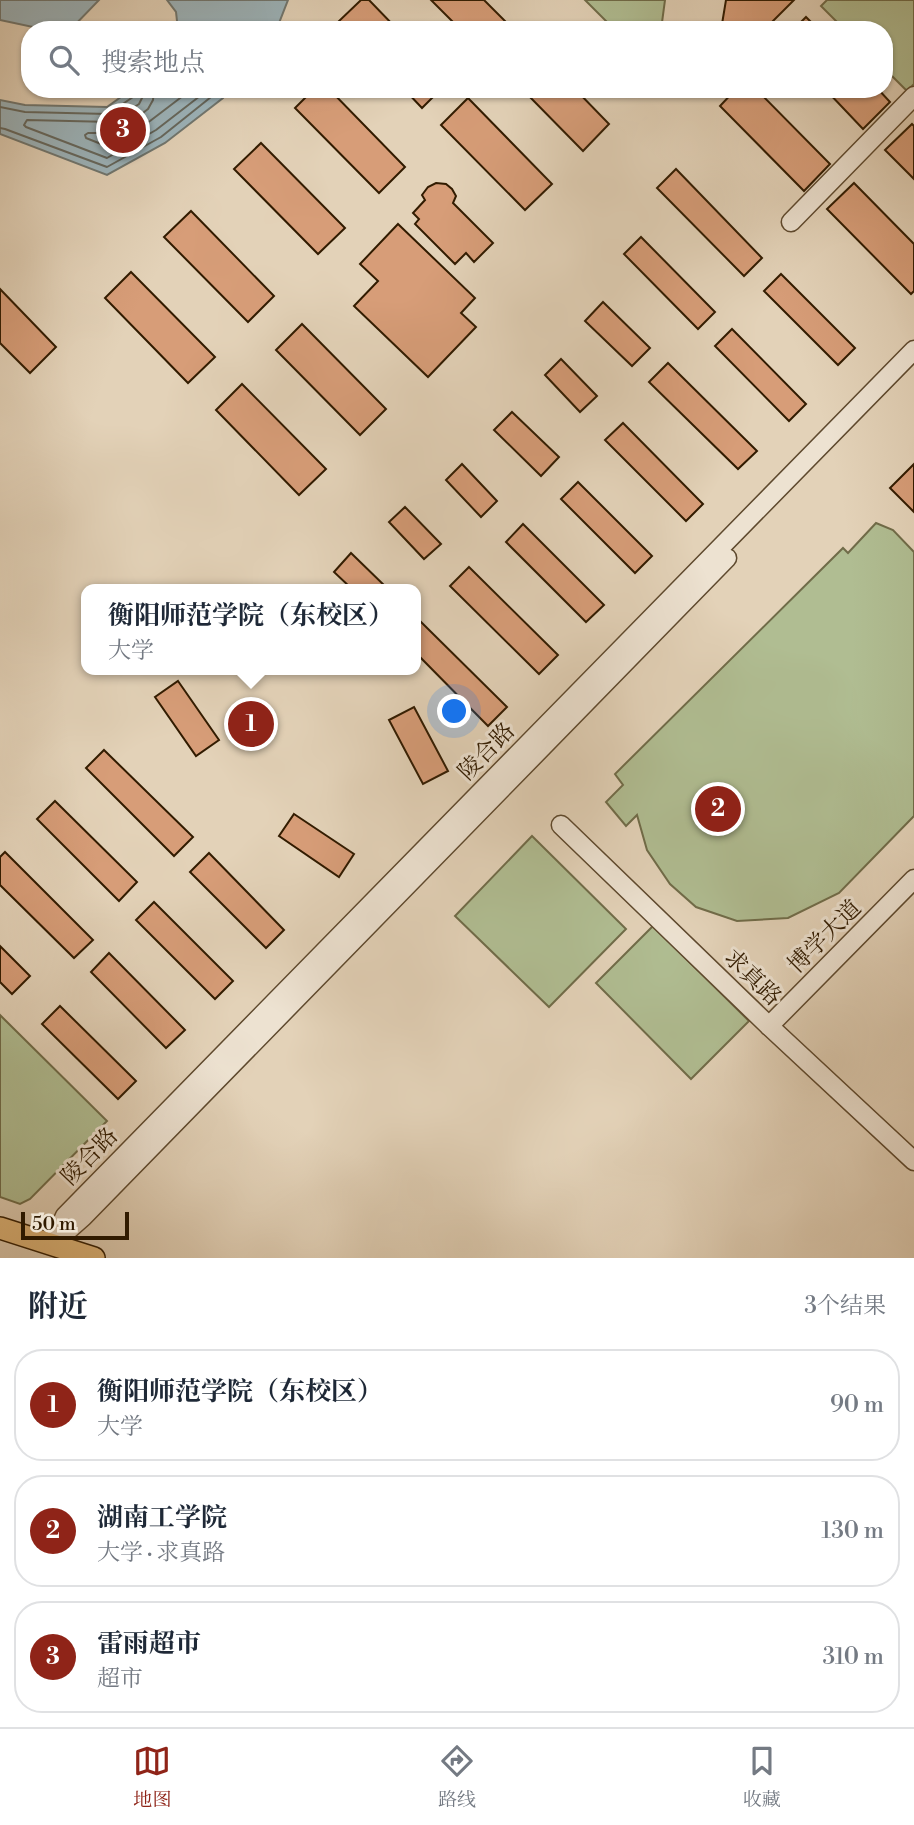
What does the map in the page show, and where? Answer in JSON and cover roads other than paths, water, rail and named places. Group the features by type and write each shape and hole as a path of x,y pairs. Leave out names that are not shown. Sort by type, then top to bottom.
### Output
{"main road":[{"path":"0,1228 94,1258"}],"street":[{"path":"791,222 914,96"},
{"name":"陵合路","path":"52,1245 65,1216 914,350"},
{"name":"陵合路","path":"52,1245 93,1207 914,367"},
{"name":"求真路","path":"561,825 769,1026 914,1161"},
{"name":"博学大道","path":"769,1026 914,879"}],"water":[{"path":"0,0 99,0 79,21 21,21 21,24 0,20"},
{"path":"167,0 288,0 280,21 177,21 176,12"},
{"path":"120,98 223,98 165,143 107,175 0,134 0,100 25,105 107,107"}],"place":[{"name":"雷雨超市","path":"123,130"},
{"name":"衡阳师范学院（东校区）","path":"251,724"},
{"name":"湖南工学院","path":"718,809"}]}
